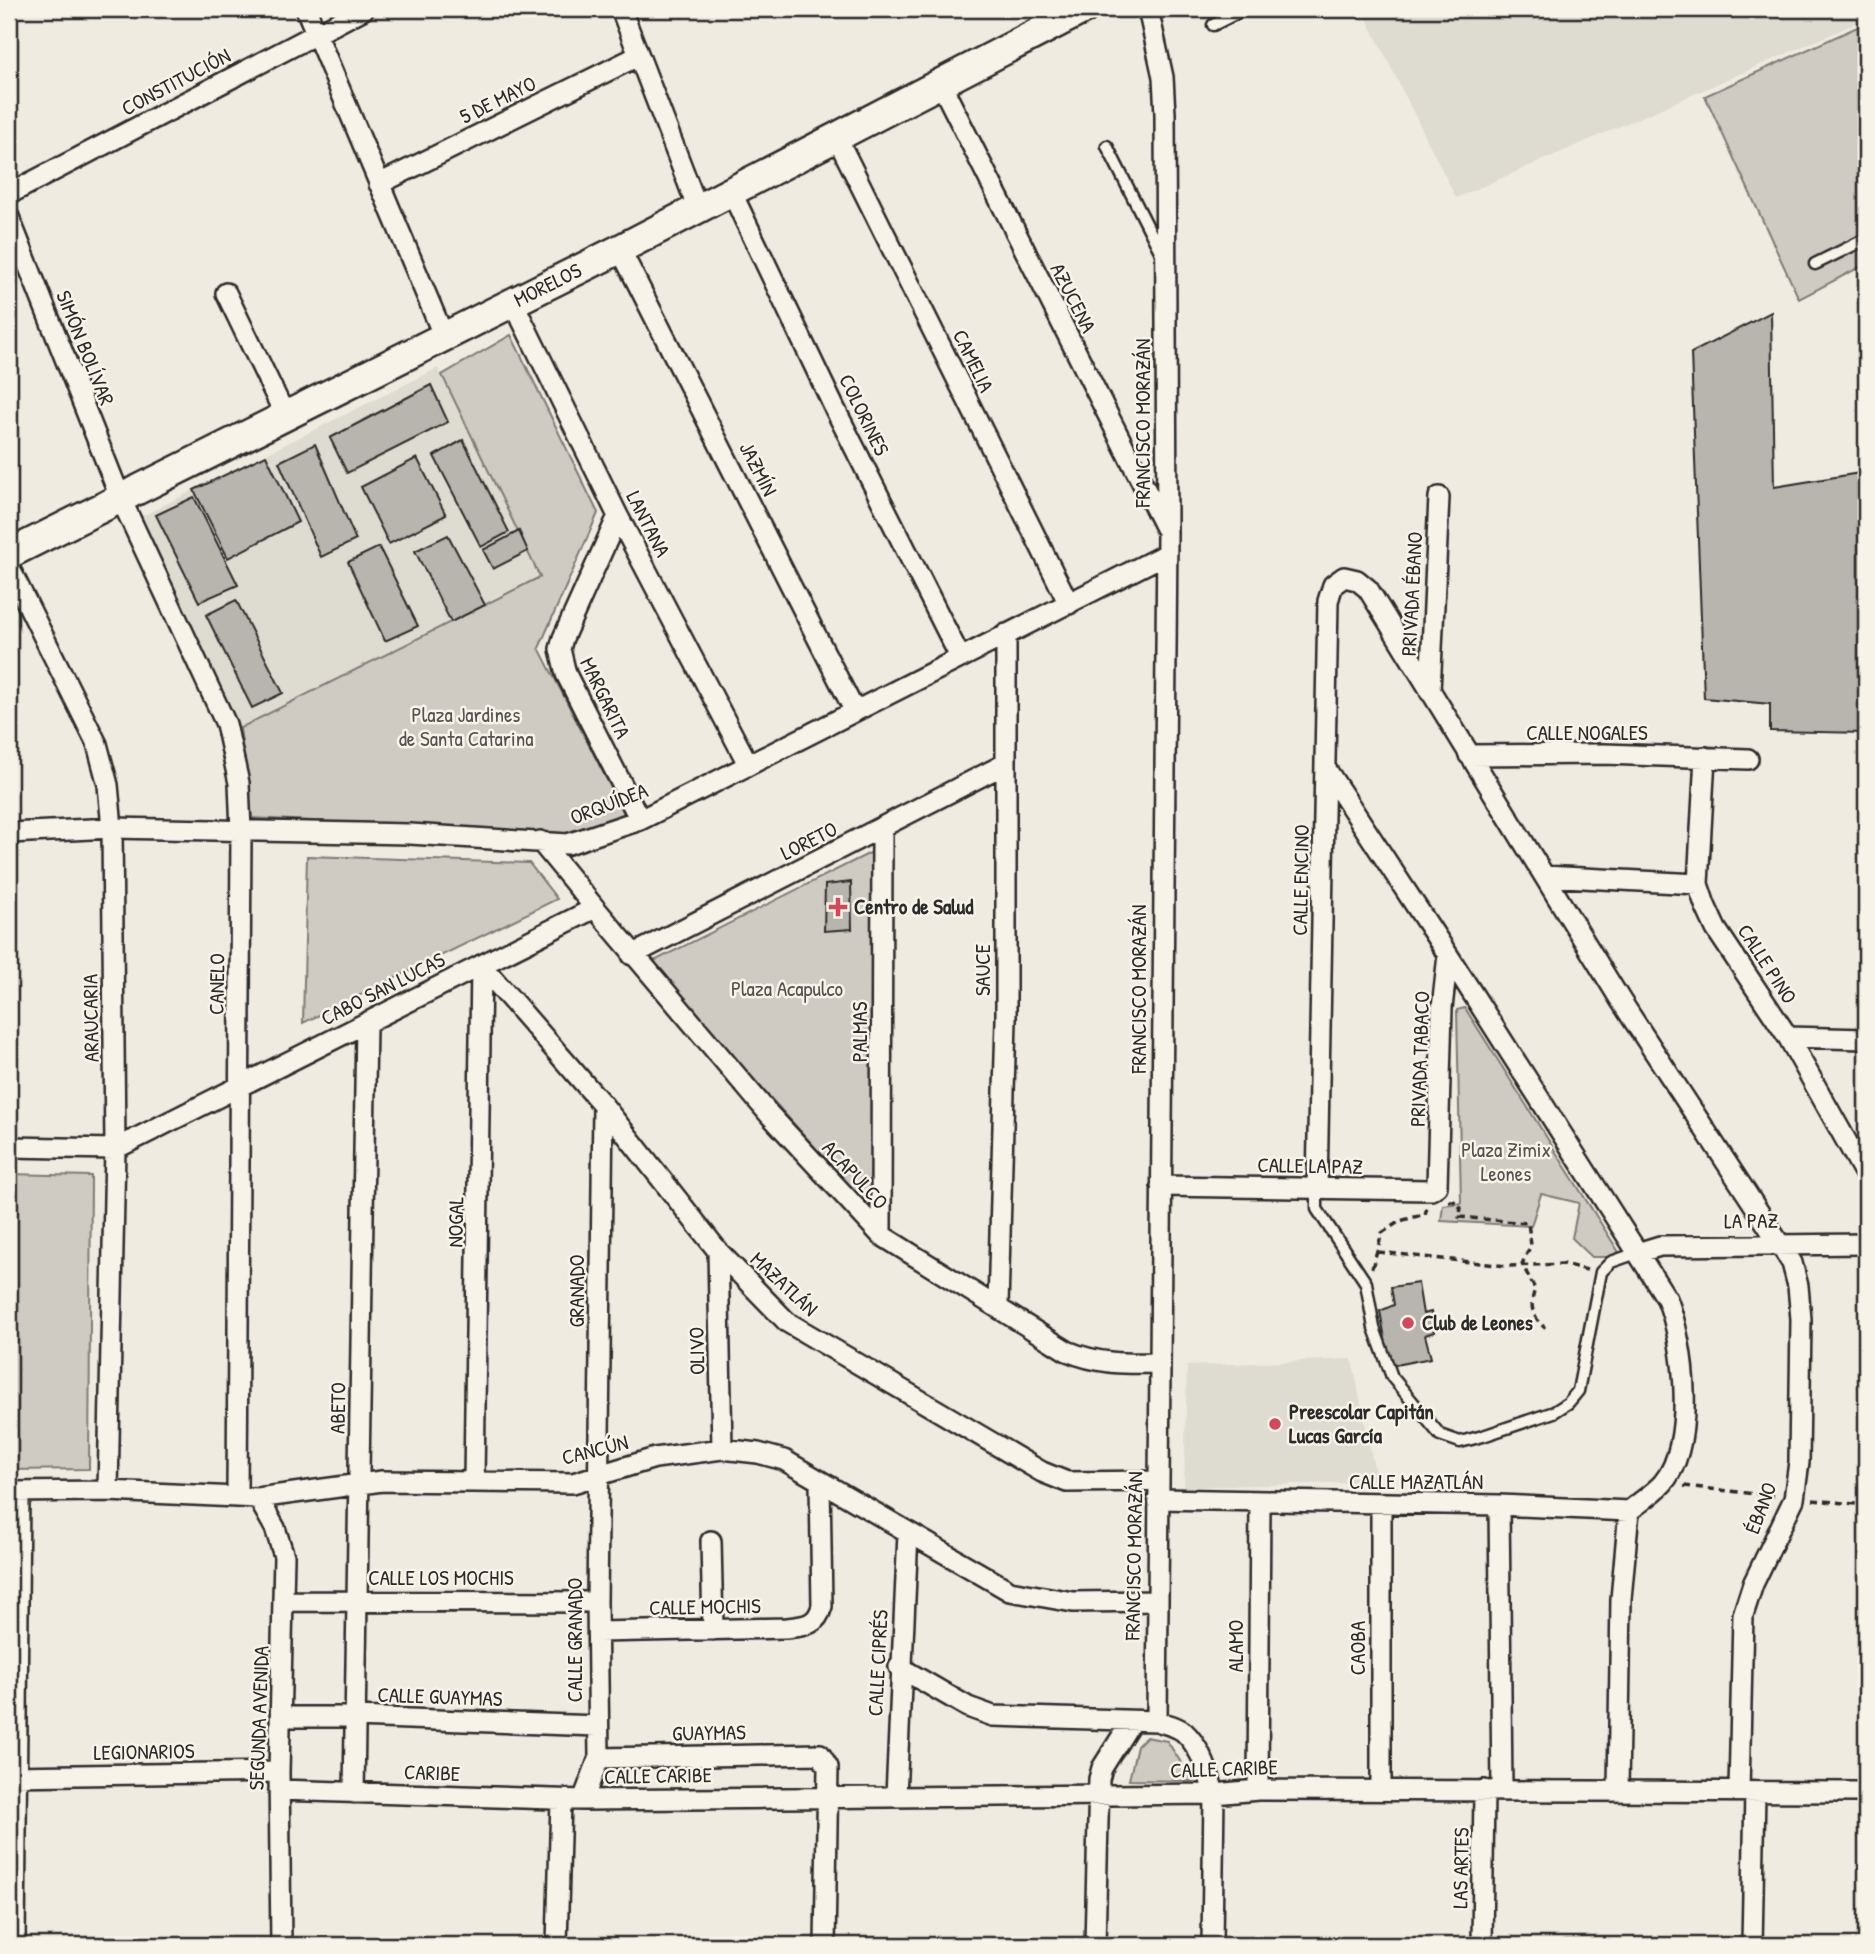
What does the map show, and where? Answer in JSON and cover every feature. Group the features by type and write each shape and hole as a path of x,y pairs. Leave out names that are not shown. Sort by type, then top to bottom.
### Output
{"street":[{"path":"306,9 444,337"},
{"name":"CONSTITUCIÓN","path":"9,194 364,9"},
{"path":"621,9 698,209"},
{"name":"MORELOS","path":"9,554 620,249 942,85 1084,9"},
{"name":"FRANCISCO MORAZÁN","path":"1148,9 1163,77 1167,532 1157,1363 1157,1721"},
{"name":"5 DE MAYO","path":"379,184 638,56"},
{"name":"AZUCENA","path":"942,85 1167,532"},
{"name":"CAMELIA","path":"837,138 1069,604"},
{"name":"COLORINES","path":"731,191 834,407 960,657"},
{"name":"SIMÓN BOLÍVAR","path":"9,217 120,497"},
{"name":"JAZMÍN","path":"620,249 854,710"},
{"path":"226,293 285,415"},
{"name":"LANTANA","path":"513,302 618,516 748,764"},
{"name":"CANELO","path":"120,497 226,724 240,783 242,831 237,1496"},
{"name":"PRIVADA ÉBANO","path":"1430,692 1439,498"},
{"name":"MARGARITA","path":"618,516 560,649 566,674 640,820"},
{"name":"ORQUÍDEA","path":"9,833 112,828 410,834 568,844 640,820 1167,554"},
{"name":"ARAUCARIA","path":"9,567 97,744 108,785 112,828 116,1149 108,1491"},
{"name":"ÉBANO","path":"1344,578 1357,580 1368,589 1544,876 1776,1243 1792,1263 1801,1319 1802,1422 1794,1499 1753,1584 1743,1615 1752,1945"},
{"name":"CALLE ENCINO","path":"1317,1189 1328,601 1333,585 1344,578"},
{"name":"SAUCE","path":"998,1306 1006,1020 1006,634"},
{"name":"CALLE NOGALES","path":"1469,755 1748,759"},
{"name":"CALLE PINO","path":"1705,757 1698,884 1716,929 1788,1037 1866,1176"},
{"name":"LORETO","path":"632,955 1005,764"},
{"path":"1325,769 1448,955 1667,1299 1678,1327 1682,1356 1682,1442 1675,1462 1662,1483 1629,1511 1621,1599 1618,1790"},
{"name":"PALMAS","path":"881,1235 882,829"},
{"path":"540,841 594,908"},
{"path":"1544,876 1698,884"},
{"name":"ACAPULCO","path":"594,908 769,1115 881,1235 1067,1351 1090,1361 1117,1364 1157,1363"},
{"name":"CABO SAN LUCAS","path":"116,1149 594,908"},
{"name":"PRIVADA TABACO","path":"1430,1196 1437,1186 1439,1166 1442,1008 1448,955"},
{"name":"MAZATLÁN","path":"481,965 603,1105 718,1251 796,1329 1042,1472 1067,1482 1158,1490"},
{"name":"NOGAL","path":"474,1481 481,965"},
{"name":"ABETO","path":"355,1793 366,1024"},
{"path":"1788,1037 1866,1039"},
{"name":"GRANADO","path":"600,1477 603,1105"},
{"path":"9,1147 116,1149"},
{"name":"CALLE LA PAZ","path":"1161,1186 1317,1189 1430,1196"},
{"name":"LA PAZ","path":"1637,1253 1660,1246 1866,1244"},
{"name":"OLIVO","path":"718,1251 722,1449"},
{"name":"CANCÚN","path":"14,1492 108,1491 258,1498 359,1487 382,1481 573,1483 600,1477 655,1458 722,1449 758,1452 784,1460 1010,1591 1073,1602 1156,1601"},
{"name":"CALLE GRANADO","path":"583,1800 599,1758 597,1602 600,1477"},
{"name":"CALLE MOCHIS","path":"597,1632 786,1628 812,1624 819,1618 821,1606 820,1483"},
{"name":"CALLE MAZATLÁN","path":"1158,1490 1260,1503 1499,1505 1629,1511"},
{"path":"14,1492 12,1776 15,1945"},
{"name":"SEGUNDA AVENIDA","path":"258,1498 275,1528 284,1556 279,1781 281,1945"},
{"name":"ALAMO","path":"1258,1790 1260,1503"},
{"name":"CAOBA","path":"1381,1505 1381,1790"},
{"name":"LAS ARTES","path":"1482,1945 1493,1790 1499,1505"},
{"name":"CALLE CIPRÉS","path":"896,1796 899,1667 908,1533"},
{"path":"711,1541 713,1630"},
{"name":"CALLE LOS MOCHIS","path":"285,1601 597,1602"},
{"path":"899,1667 968,1707 993,1716 1131,1723 1157,1721 1182,1730 1198,1751 1210,1776 1214,1794 1212,1945"},
{"name":"CALLE GUAYMAS","path":"281,1717 598,1726"},
{"path":"1095,1945 1097,1794 1102,1768 1131,1723"},
{"name":"GUAYMAS","path":"599,1758 820,1754 828,1767 827,1796"},
{"name":"LEGIONARIOS","path":"12,1776 279,1781"},
{"name":"CARIBE","path":"279,1781 355,1793 583,1800"},
{"name":"CALLE CARIBE","path":"583,1800 1214,1794 1258,1790 1866,1791"},
{"path":"825,1945 827,1796"},
{"path":"558,1945 561,1800"}],"lane":[{"path":"1213,25 1245,9"},
{"path":"1107,146 1165,260"},
{"path":"1815,264 1866,239"},
{"path":"1317,1189 1317,1209 1321,1217 1366,1283 1374,1328 1392,1377 1440,1434 1460,1442 1554,1412 1568,1403 1578,1391 1601,1272 1611,1262 1637,1253"}],"path":[{"path":"1366,1283 1382,1233 1400,1221 1425,1214 1430,1196 1454,1201 1461,1208 1459,1217 1528,1223 1531,1245 1522,1264"},
{"path":"1378,1252 1507,1266 1563,1264 1601,1272"},
{"path":"1522,1264 1535,1289 1531,1301 1534,1318 1545,1328"},
{"path":"1662,1483 1794,1499 1866,1504"}],"shaded area":[{"path":"1362,9 1866,9 1866,19 1456,198"},
{"path":"438,368 541,577 240,728 138,518"},
{"name":"Preescolar Capitán Lucas García","path":"1352,1359 1377,1482 1184,1487 1187,1366"}],"green space":[{"path":"1866,23 1866,264 1799,299 1705,96"},
{"name":"Plaza Jardines de Santa Catarina","path":"511,335 598,513 539,648 626,817 569,834 252,818 240,728 540,577 442,375"},
{"name":"Plaza Acapulco","path":"876,850 870,1209 650,963"},
{"path":"307,856 529,863 557,899 303,1023"},
{"name":"Plaza Zimix Leones","path":"1465,1008 1622,1257 1592,1257 1572,1238 1579,1203 1541,1194 1531,1226 1441,1221 1443,1205 1461,1203 1457,1010"},
{"path":"9,1174 91,1176 89,1469 9,1470"},
{"path":"1146,1737 1167,1741 1193,1781 1129,1780 1137,1746"}],"building":[{"path":"1771,312 1774,487 1866,472 1866,733 1770,731 1770,704 1704,698 1691,353"},
{"path":"431,385 448,422 347,473 330,438"},
{"path":"463,440 509,532 481,547 434,456"},
{"path":"315,444 356,540 321,557 279,462"},
{"path":"266,455 298,522 228,558 194,490"},
{"path":"417,458 446,515 389,544 361,487"},
{"path":"194,497 238,585 199,602 156,515"},
{"path":"519,531 528,551 493,569 483,550"},
{"path":"448,535 485,605 451,622 415,551"},
{"path":"379,547 418,626 385,641 348,562"},
{"path":"236,600 283,693 252,708 206,615"},
{"name":"Centro de Salud","path":"851,882 852,929 824,931 825,885"},
{"name":"Club de Leones","path":"1418,1283 1423,1314 1431,1312 1434,1332 1425,1335 1431,1358 1390,1366 1380,1311 1394,1305 1391,1287"},
{"path":"1862,1611 1866,1611 1866,1672 1861,1672"}],"place":[{"name":"Centro de Salud","path":"838,907"},
{"name":"Club de Leones","path":"1408,1323"},
{"name":"Preescolar Capitán Lucas García","path":"1275,1424"}]}
